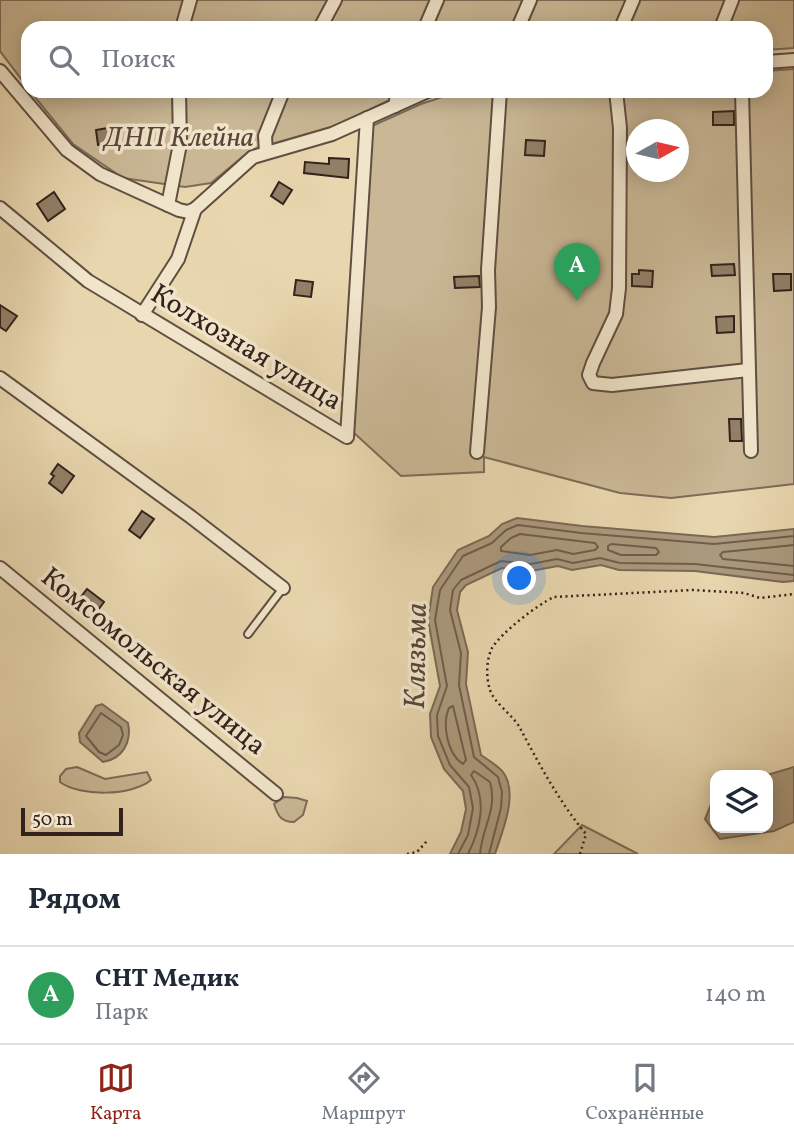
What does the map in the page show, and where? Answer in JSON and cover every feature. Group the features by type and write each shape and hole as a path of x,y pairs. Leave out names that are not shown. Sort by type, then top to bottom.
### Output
{"street":[{"path":"184,21 190,0"},
{"path":"324,21 335,0"},
{"path":"428,21 438,0"},
{"path":"521,21 530,0"},
{"path":"624,21 633,0"},
{"path":"724,21 733,0"},
{"path":"773,62 794,60"},
{"path":"0,71 21,96"},
{"path":"23,98 67,150 100,174 188,212 195,209 253,157 332,134 413,98"},
{"path":"168,205 180,144 178,98"},
{"path":"266,152 265,136 280,98"},
{"path":"395,106 397,98"},
{"path":"477,452 489,307 488,270 500,98"},
{"path":"617,98 620,128 619,288 616,314 589,375 593,383 612,385 748,370"},
{"path":"742,98 751,451"},
{"name":"Колхозная улица","path":"0,208 78,274 347,437 367,118"},
{"path":"142,315 178,259 195,209"},
{"path":"0,378 284,588"},
{"name":"Комсомольская улица","path":"0,568 275,794"}],"lane":[{"path":"248,634 284,588"}],"path":[{"path":"580,854 586,834 560,797 516,720 491,692 487,661 493,646 537,605 554,597 693,590 744,593 760,598 794,594"},
{"path":"407,854 416,852 427,841"}],"green space":[{"name":"ДНП Клейна","path":"0,0 794,0 794,48 773,50 773,21 21,21 21,79 0,51"},
{"path":"794,69 794,484 671,498 620,493 484,457 484,472 401,476 352,431 372,126 439,98 773,98 773,70"},
{"name":"ДНП Клейна","path":"36,98 394,98 335,126 251,150 211,183 185,187 123,178 73,144"},
{"path":"77,767 105,779 147,772 151,780 132,789 106,793 80,790 60,782 60,776 66,769"},
{"path":"284,797 307,801 303,815 294,822 283,819 275,808 274,804"},
{"path":"582,825 638,854 554,854"}],"water":[{"path":"517,518 714,537 794,529 794,581 783,582 695,571 619,570 601,565 572,570 558,566 531,571 502,568 466,585 460,592 457,610 468,652 466,684 481,755 503,772 508,781 509,802 495,854 450,854 461,832 466,809 463,791 444,769 431,737 430,714 440,686 428,620 433,587 458,550 489,536 502,524"},
{"path":"102,704 128,723 129,730 125,748 121,753 103,762 80,742 79,733 96,706"},
{"path":"794,767 794,822 773,831 773,773"},
{"path":"710,807 710,826 705,819"},
{"path":"716,833 760,833 720,839"}],"building":[{"path":"734,111 734,125 713,125 713,112"},
{"path":"108,128 109,131 114,130 116,143 98,145 96,130"},
{"path":"526,140 545,141 544,156 525,155"},
{"path":"329,158 349,159 348,178 304,173 305,162 329,164"},
{"path":"279,182 292,190 283,204 271,196"},
{"path":"54,192 65,209 48,221 37,204"},
{"path":"734,264 735,275 712,276 711,265"},
{"path":"639,270 653,271 652,287 632,286 632,274 639,274"},
{"path":"773,274 791,274 791,290 774,291"},
{"path":"479,276 480,287 455,288 454,277"},
{"path":"296,280 313,282 311,297 294,295"},
{"path":"0,305 17,316 6,331 0,327"},
{"path":"734,316 734,332 717,333 716,317"},
{"path":"729,419 741,419 742,441 730,441"},
{"path":"58,464 74,476 62,493 49,483"},
{"path":"142,511 154,519 140,538 129,530"},
{"path":"87,589 104,602 95,614 86,607 82,612 74,606"}],"place":[{"name":"СНТ Медик","path":"577,301"}],"water label":[{"name":"Клязьма","path":"417,656"}]}
